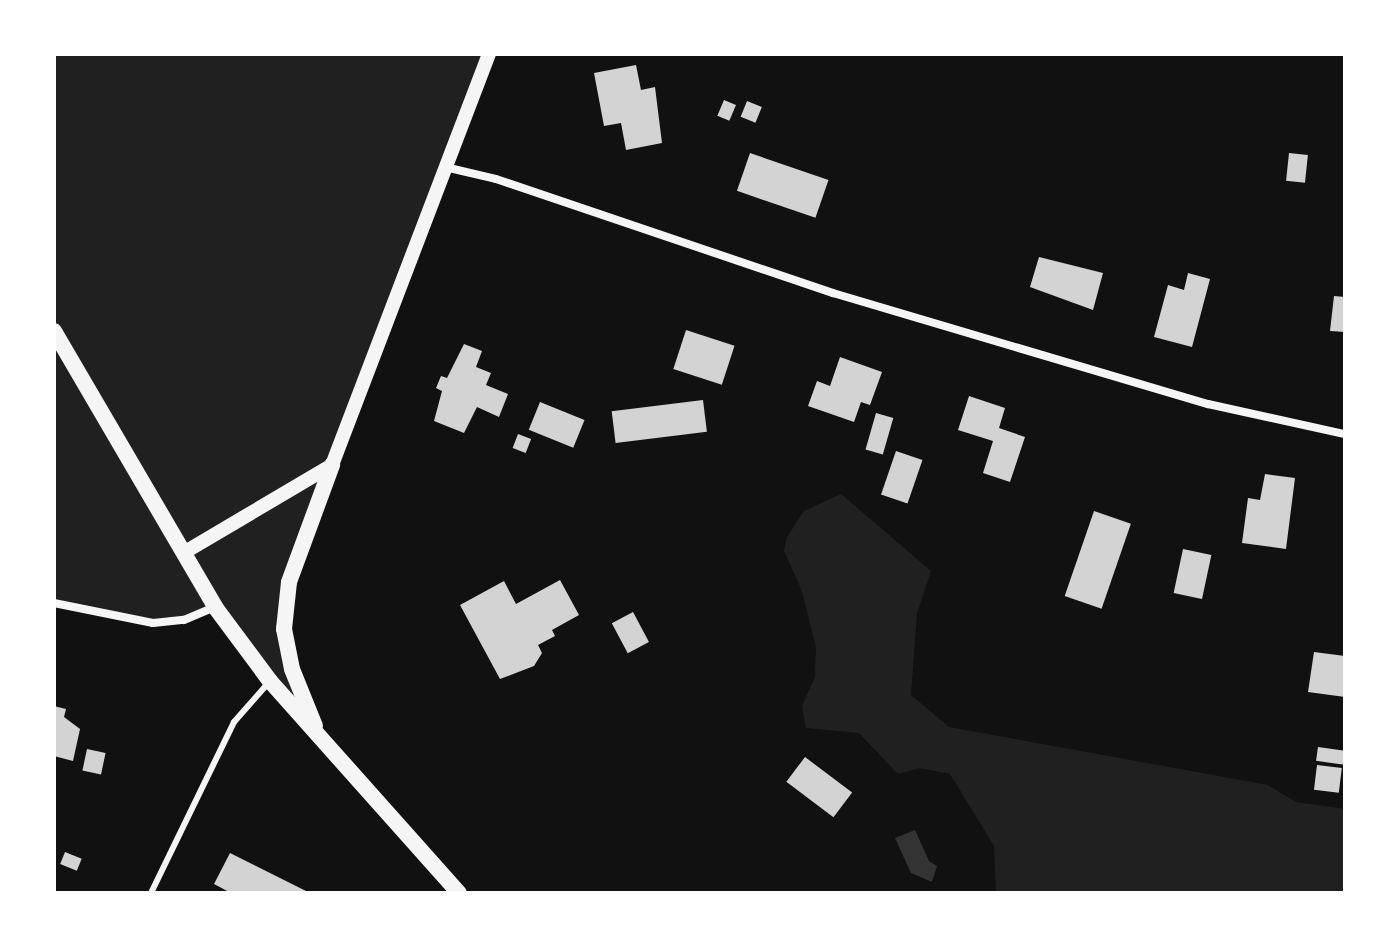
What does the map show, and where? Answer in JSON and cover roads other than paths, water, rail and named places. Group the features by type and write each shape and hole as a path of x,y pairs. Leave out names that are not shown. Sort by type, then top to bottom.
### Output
{"main road":[{"path":"54,331 215,607 270,681 459,893"},
{"path":"320,739 292,669 284,629 289,582 332,465"}],"street":[{"path":"185,552 332,465 489,54"},
{"path":"445,166 863,302 1208,404 1345,434"},
{"path":"54,603 153,623 184,620 215,607"}],"lane":[{"path":"151,893 234,722 270,681"}]}
